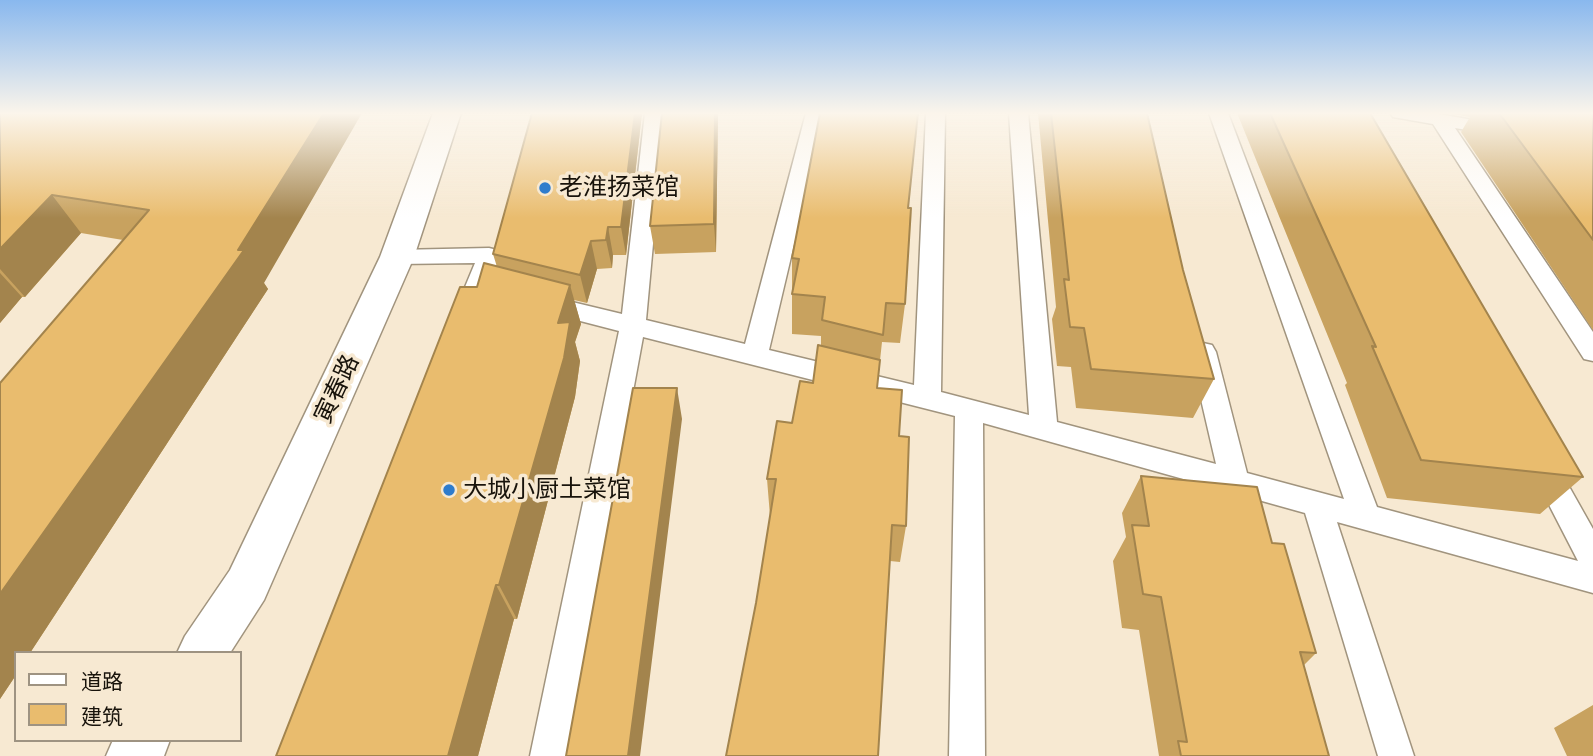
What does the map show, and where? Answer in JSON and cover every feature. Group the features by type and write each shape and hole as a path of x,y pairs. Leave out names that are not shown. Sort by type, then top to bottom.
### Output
{"street":[{"name":"寅春路","path":"203,651 247,585 397,257 435,148"}],"lane":[{"path":"548,756 633,326 651,148"},
{"path":"755,356 807,148"},
{"path":"927,398 935,148"},
{"path":"1022,148 1044,429"},
{"path":"1232,148 1366,518"},
{"path":"1459,148 1593,352"},
{"path":"397,257 489,256 477,287 927,398 1593,579"},
{"path":"1196,324 1235,482"},
{"path":"967,756 969,409"},
{"path":"1535,449 1593,558"},
{"path":"1317,505 1396,756"}],"building":[{"path":"0,148 302,148 238,250 244,250 0,594 0,383 149,210 52,195 0,249"},
{"path":"522,148 631,148 621,227 608,227 606,240 591,241 580,275 493,254"},
{"path":"658,148 715,148 714,224 650,226"},
{"path":"813,148 914,148 908,208 911,208 905,304 886,303 883,335 822,320 825,297 792,294 799,259 792,258"},
{"path":"1055,148 1155,148 1183,270 1214,379 1091,369 1084,328 1070,327 1064,279 1069,280"},
{"path":"1286,148 1391,148 1583,477 1421,460 1372,346 1376,347"},
{"path":"1525,148 1593,148 1593,240"},
{"path":"484,263 570,285 558,323 570,322 564,358 448,756 276,756 460,287 477,287"},
{"path":"818,345 880,360 877,388 902,390 899,436 909,437 906,526 892,525 878,756 726,756 756,603 776,479 767,479 777,421 792,423 800,381 813,383"},
{"path":"633,388 677,388 628,756 566,756"},
{"path":"1141,476 1257,487 1272,543 1284,544 1316,653 1300,652 1329,756 1181,756 1178,741 1187,742 1161,597 1143,594 1132,525 1149,526"}],"place":[{"name":"老淮扬菜馆","path":"545,188"},
{"name":"大城小厨土菜馆","path":"449,490"}]}
